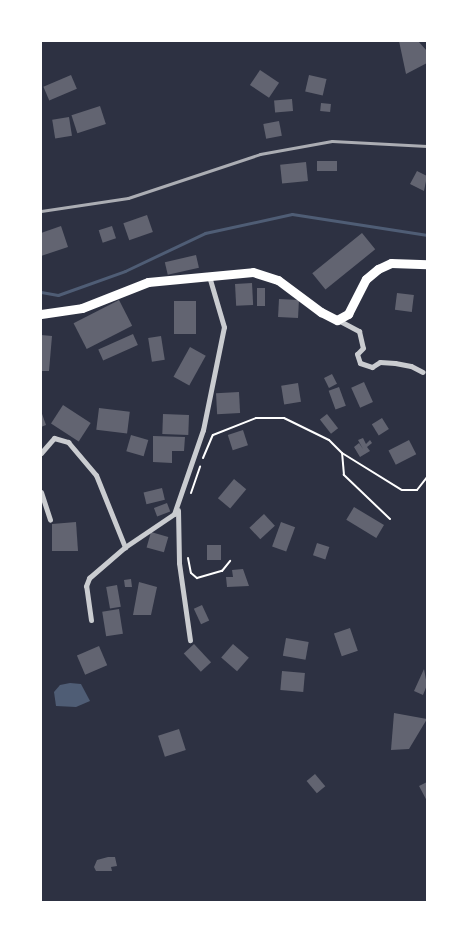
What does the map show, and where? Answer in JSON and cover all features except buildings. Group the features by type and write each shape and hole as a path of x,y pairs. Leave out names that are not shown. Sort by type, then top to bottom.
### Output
{"main road":[{"path":"41,314 82,308 148,282 233,272 266,276 337,320 348,314 366,279 378,268 391,263 427,264"}],"street":[{"path":"190,640 178,563 178,509 203,430 224,327 209,276"},
{"path":"337,320 359,331 362,348 357,354 360,363 372,367 380,362 395,363 411,366 423,372"},
{"path":"41,453 54,438 68,442 96,475 125,547"},
{"path":"41,492 50,520"},
{"path":"91,620 86,586 89,578 125,547 178,509"}],"path":[{"path":"427,397 427,424"},
{"path":"178,509 195,484 212,435 243,422 284,418 329,440 342,453 402,490 417,490 427,477"},
{"path":"342,453 344,475 390,519"},
{"path":"187,550 191,573 197,578 222,571 230,561"}],"water":[{"path":"70,683 81,684 90,701 76,707 56,706 54,692 60,685"}],"waterway":[{"path":"41,292 58,295 125,271 205,233 292,214 427,235"}],"railway":[{"path":"41,211 128,198 260,154 332,141 427,146"}]}
